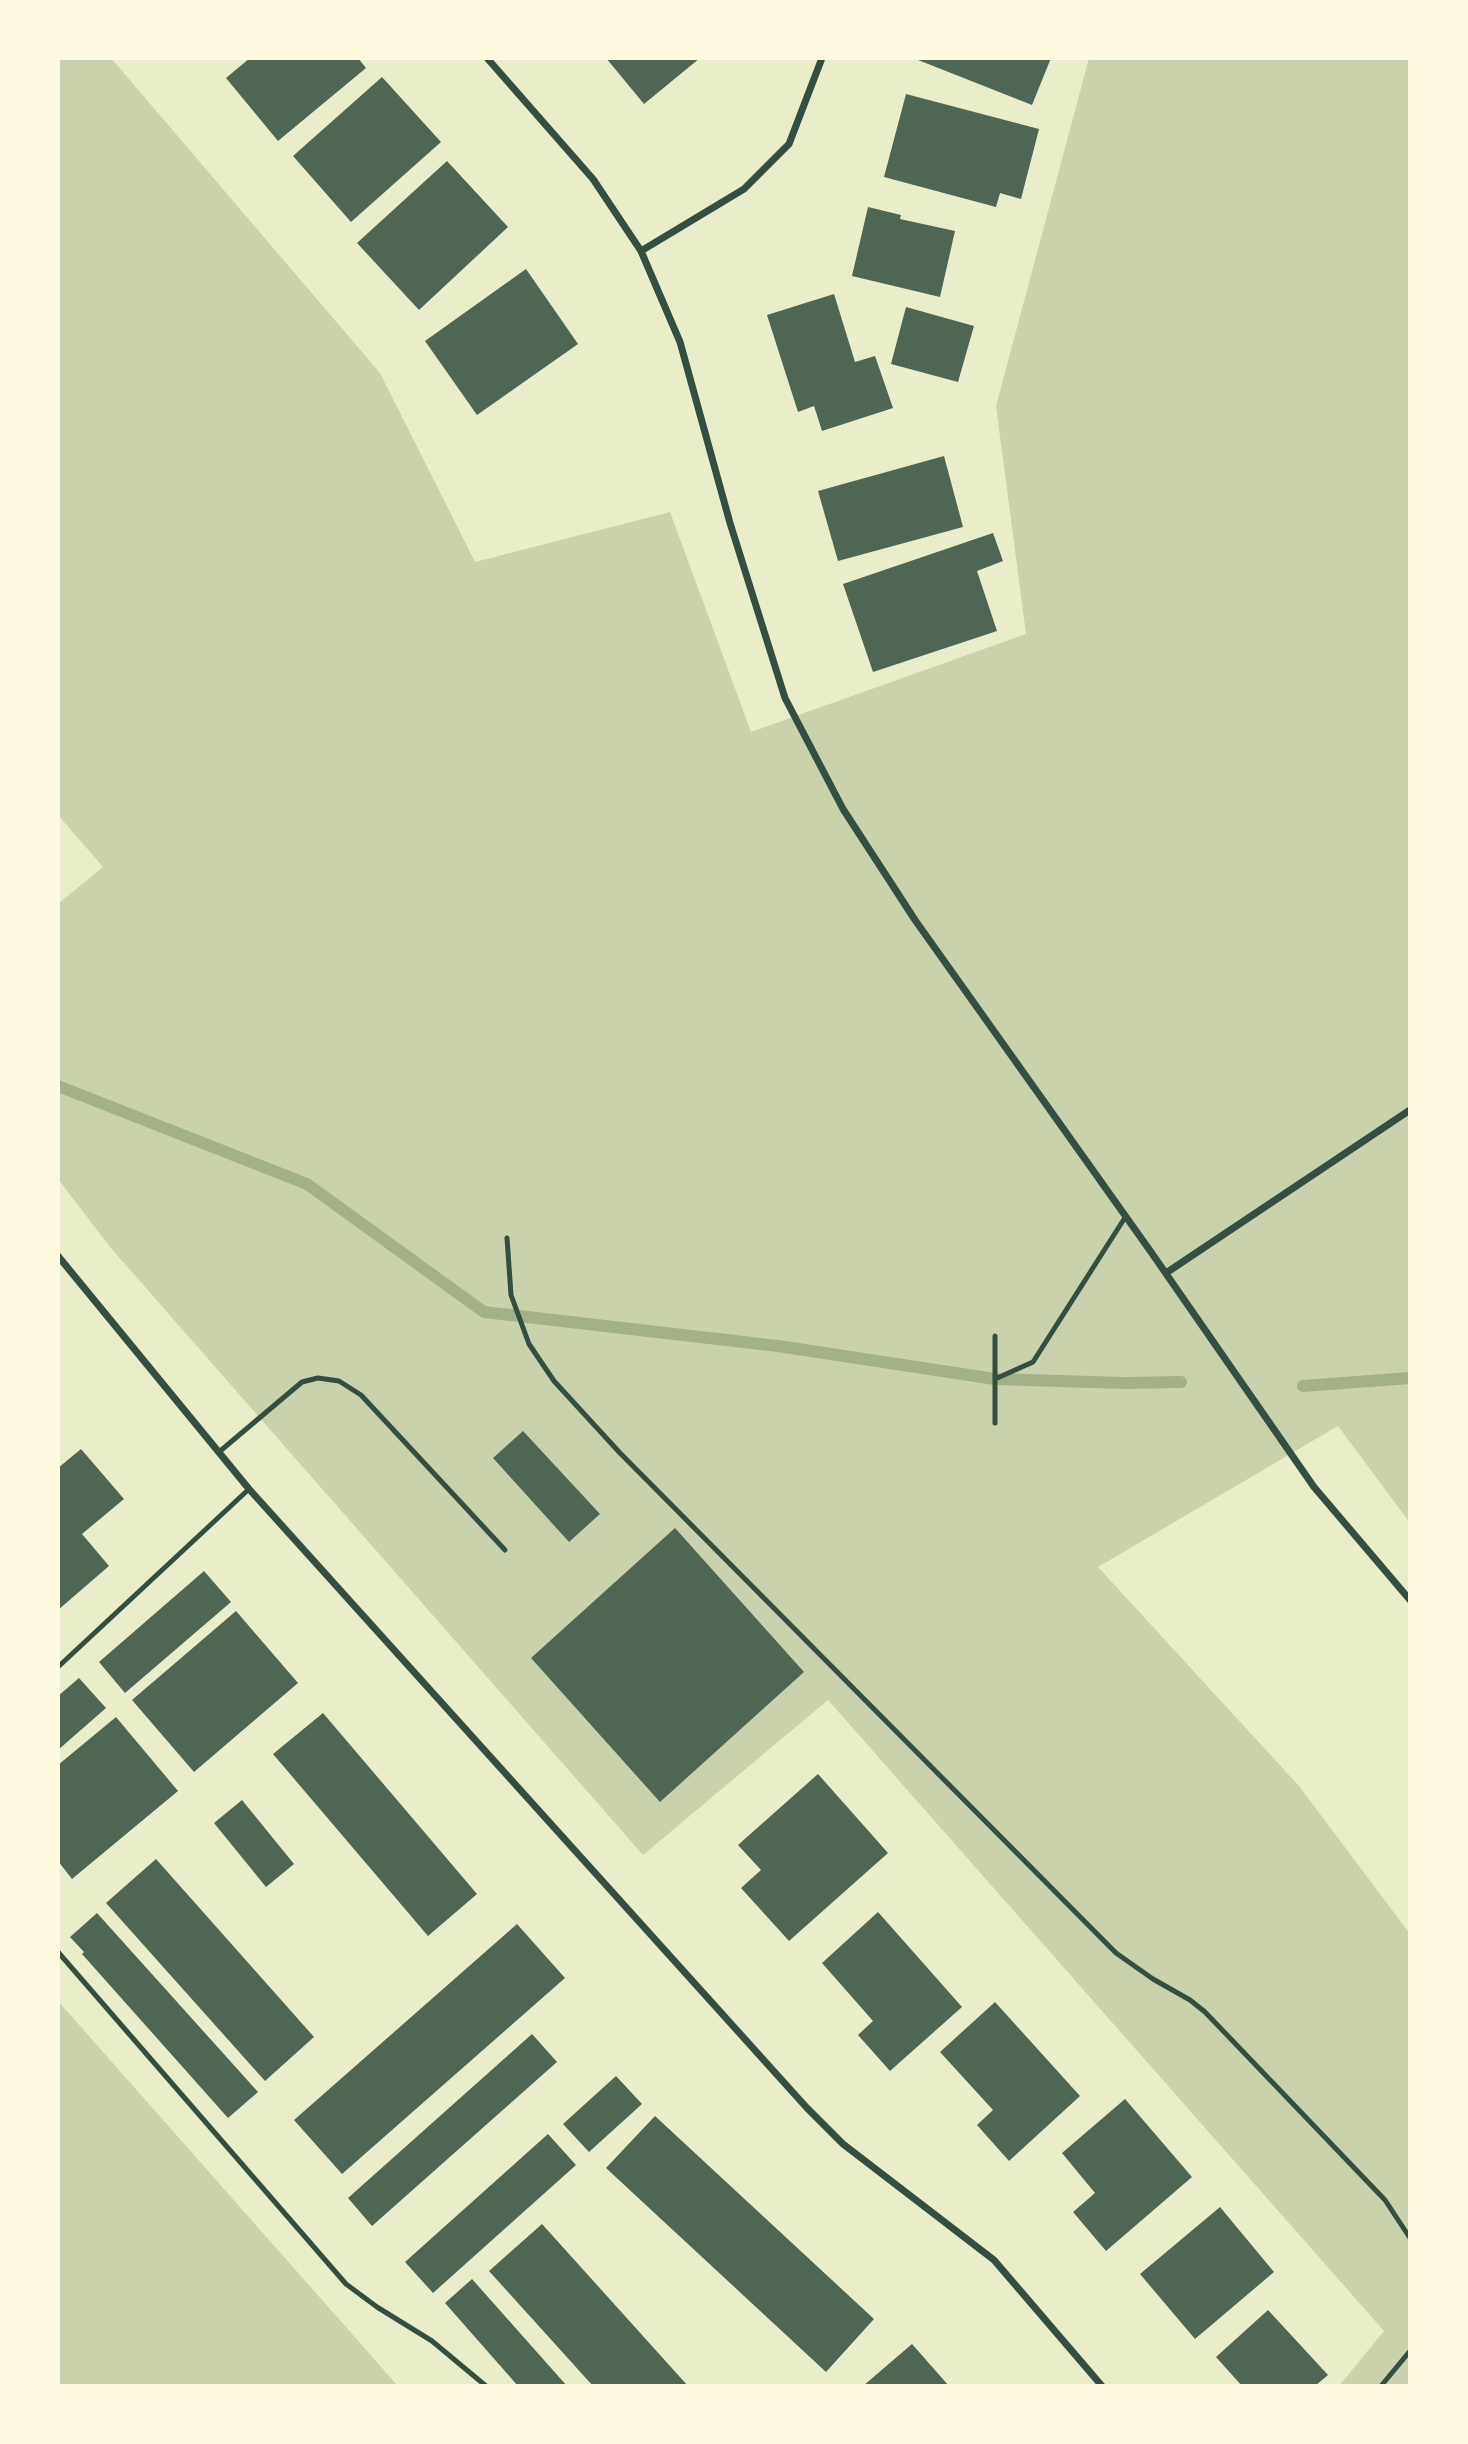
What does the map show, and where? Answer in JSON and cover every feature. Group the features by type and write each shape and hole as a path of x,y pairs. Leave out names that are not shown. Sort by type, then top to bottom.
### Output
{"street":[{"path":"487,58 593,179 641,251 680,342 730,523 785,698 843,809 915,920 1126,1216 1314,1487 1410,1600"},
{"path":"641,251 744,189 789,144 822,58"},
{"path":"1166,1273 1410,1110"},
{"path":"58,1256 249,1489 807,2109 843,2144 994,2260 1102,2386"}],"lane":[{"path":"995,1380 1032,1362 1126,1216"},
{"path":"506,1238 511,1295 530,1344 554,1381 630,1462 1116,1953 1205,2012 1385,2200 1410,2238"},
{"path":"995,1336 995,1423"},
{"path":"219,1452 302,1382 318,1378 339,1381 361,1395 505,1550"},
{"path":"58,1667 249,1489"},
{"path":"58,1952 346,2284 432,2341 486,2386"},
{"path":"1381,2386 1410,2351"}],"green space":[{"path":"58,58 111,58 380,373 475,562 670,512 751,732 1026,634 996,406 1089,58 1410,58 1410,1523 1338,1426 1098,1567 1299,1786 1410,1934 1410,2386 1339,2386 1384,2331 828,1700 643,1855 110,1247 58,1179 58,904 103,867 58,815"},
{"path":"58,2001 398,2386 58,2386"}],"building":[{"path":"250,58 358,58 366,68 278,141 226,78"},
{"path":"606,58 700,58 644,104"},
{"path":"913,58 1051,58 1032,105"},
{"path":"382,77 441,142 351,222 293,156"},
{"path":"906,94 1039,129 1021,199 1000,193 996,207 884,177"},
{"path":"447,161 508,227 419,310 357,243"},
{"path":"868,207 901,215 900,219 955,231 940,297 852,276"},
{"path":"526,269 578,344 477,415 425,341"},
{"path":"834,294 855,362 875,356 893,408 822,431 814,406 798,412 767,315"},
{"path":"906,307 974,326 958,382 891,364"},
{"path":"944,456 963,527 838,561 818,491"},
{"path":"993,533 1003,561 977,571 997,631 873,672 843,584"},
{"path":"523,1431 600,1514 569,1542 493,1458"},
{"path":"81,1449 124,1499 82,1534 109,1566 58,1610 58,1468"},
{"path":"675,1528 804,1672 660,1802 531,1658"},
{"path":"204,1571 231,1602 125,1693 99,1662"},
{"path":"236,1611 298,1683 194,1772 132,1700"},
{"path":"79,1678 106,1708 58,1750 58,1696"},
{"path":"323,1713 477,1894 428,1936 273,1754"},
{"path":"116,1717 178,1791 72,1879 58,1861 58,1765"},
{"path":"818,1774 888,1853 789,1941 741,1888 761,1870 738,1845"},
{"path":"242,1800 294,1864 266,1887 214,1823"},
{"path":"156,1859 314,2037 265,2081 106,1903"},
{"path":"878,1912 962,2007 890,2071 858,2035 873,2021 822,1963"},
{"path":"97,1913 258,2092 228,2118 82,1954 84,1952 70,1937"},
{"path":"517,1924 565,1978 342,2174 294,2120"},
{"path":"995,2002 1080,2096 1009,2161 977,2125 993,2110 940,2052"},
{"path":"532,2034 557,2062 372,2226 348,2198"},
{"path":"616,2076 642,2104 589,2152 563,2124"},
{"path":"1125,2099 1192,2177 1106,2251 1073,2212 1095,2193 1062,2153"},
{"path":"655,2116 874,2319 826,2372 606,2168"},
{"path":"548,2134 576,2165 433,2293 405,2262"},
{"path":"1220,2207 1274,2272 1195,2339 1140,2274"},
{"path":"542,2224 688,2386 593,2386 489,2271"},
{"path":"472,2279 567,2386 518,2386 445,2303"},
{"path":"1268,2310 1328,2375 1315,2386 1242,2386 1216,2357"},
{"path":"912,2344 949,2386 863,2386"}],"waterway":[{"path":"58,1086 307,1184 484,1312 778,1346 995,1379 1181,1382"},
{"path":"1303,1386 1410,1378"}]}
